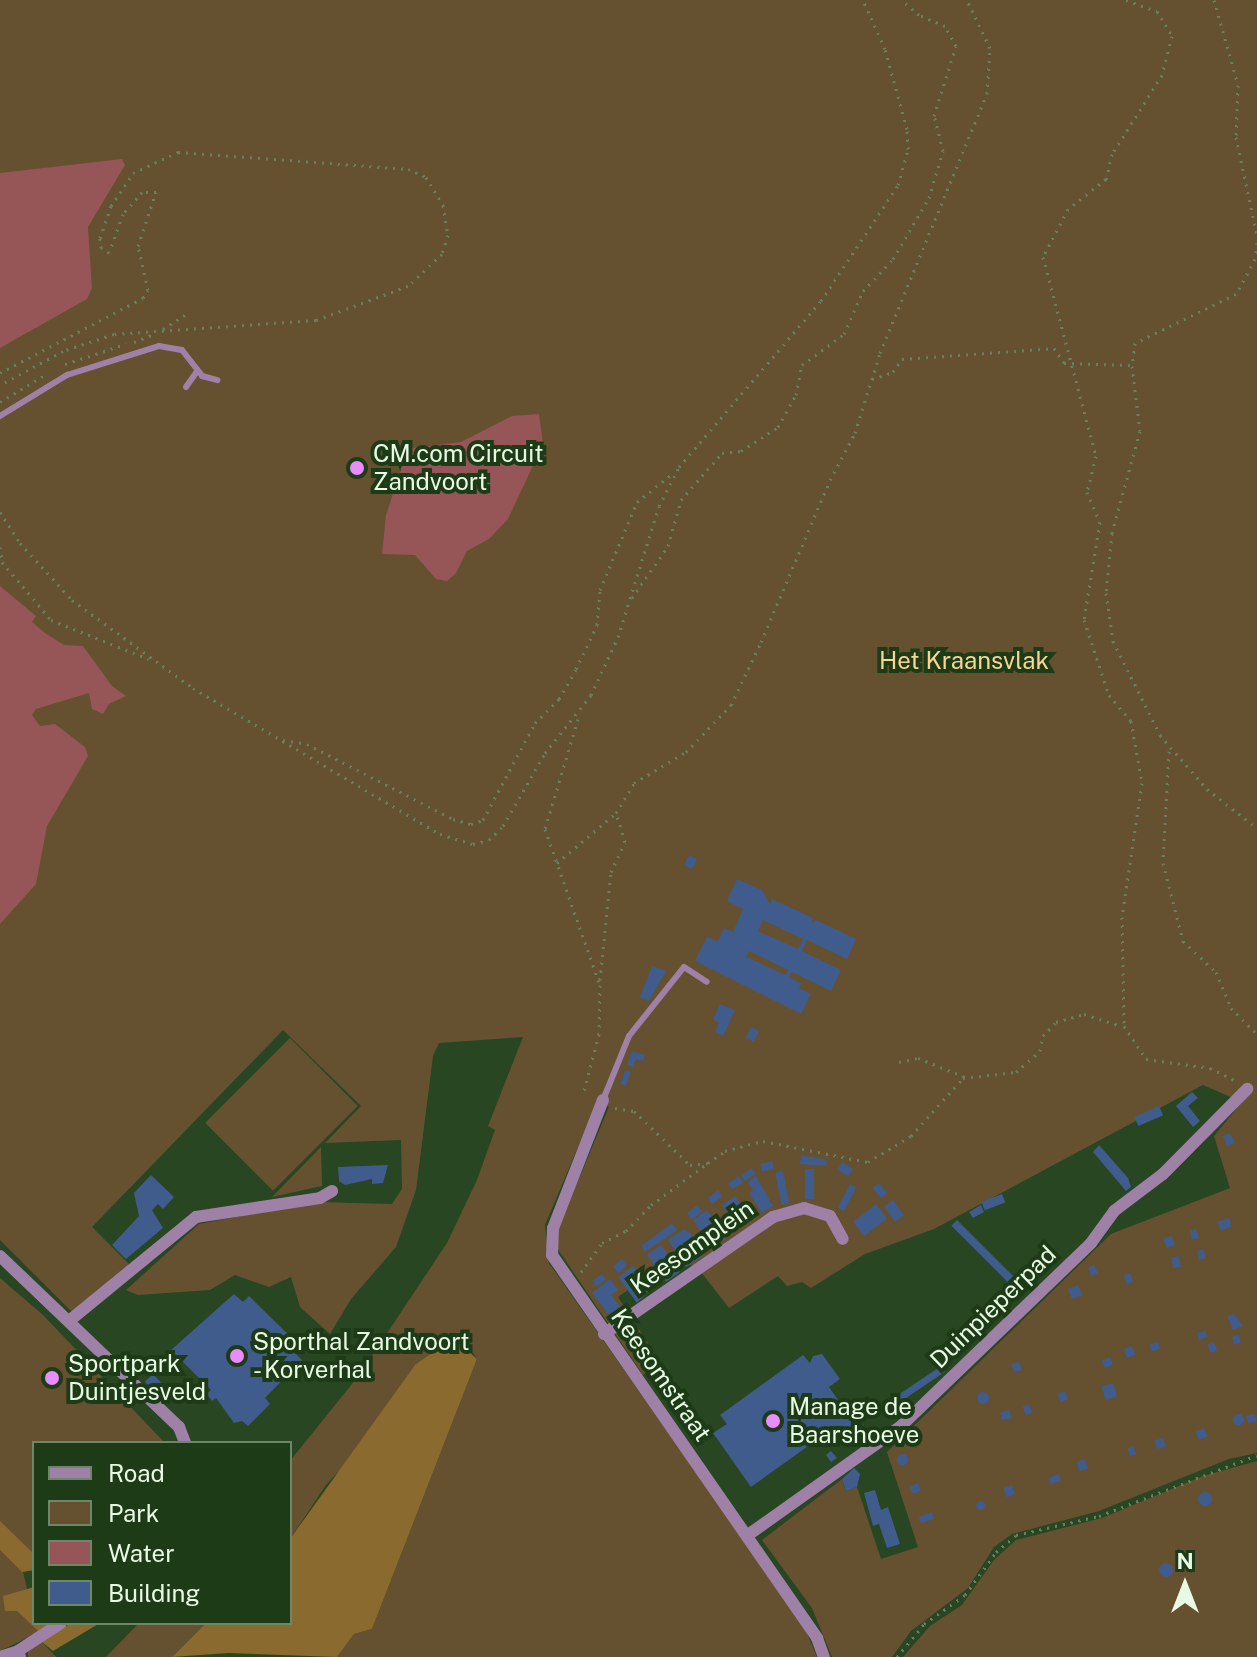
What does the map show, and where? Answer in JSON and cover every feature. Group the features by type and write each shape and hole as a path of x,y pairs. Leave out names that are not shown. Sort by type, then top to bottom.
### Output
{"street":[{"name":"Duinpieperpad","path":"748,1535 900,1427 1091,1243 1114,1211 1163,1174 1248,1088"},
{"name":"Keesomstraat","path":"607,1104 553,1228 551,1247 604,1334 748,1535 817,1638 824,1657"},
{"path":"69,1321 196,1217 320,1198 332,1191"},
{"name":"Keesomplein","path":"604,1334 773,1217 804,1208 830,1216 843,1239"},
{"path":"0,1256 179,1427 184,1441"},
{"path":"0,1657 19,1654 58,1625"}],"lane":[{"path":"0,416 67,375 147,349 182,350 206,379 217,380"},
{"path":"186,387 198,370"},
{"path":"607,1104 629,1036 684,967 707,982"}],"path":[{"path":"600,985 545,829 578,717 630,601 659,506 676,472 713,422 761,375 821,301 898,185 908,149 907,129 885,49 863,0"},
{"path":"630,601 668,546 681,500 722,453 741,451 778,427 796,395 802,365 844,334 863,291 893,259 929,198 943,151 934,116 956,46 945,26 919,15 902,0"},
{"path":"557,863 616,813 634,783 686,752 731,705 855,433 872,379 987,94 990,48 967,0"},
{"path":"1126,0 1157,11 1172,36 1162,75 1112,154 1106,179 1068,209 1043,257 1075,364 1096,456 1087,492 1100,522 1084,620 1109,695 1131,721 1142,783 1122,917 1124,1026 1146,1059 1210,1068 1248,1088"},
{"path":"1214,0 1238,85 1236,137 1257,236"},
{"path":"0,373 143,298 148,290 138,246 156,192 142,192 123,214 109,253 101,248 100,238 111,206 133,173 178,152 408,169 426,177 443,205 448,235 442,254 408,286 316,320 114,334 63,351 0,385"},
{"path":"1257,243 1255,259 1236,294 1148,333 1135,343 1132,366 1140,431 1112,533 1107,604 1113,641 1169,748 1207,789 1257,828"},
{"path":"872,379 893,372 902,359 1054,348 1064,363 1121,361 1132,366"},
{"path":"279,739 307,744 462,823 483,820 535,723 559,699 592,636 600,590 637,502 676,472"},
{"path":"0,512 20,543 72,600 155,662 440,834 473,844 489,840 503,826 545,753 578,717"},
{"path":"0,547 2,562 51,620 155,662"},
{"path":"1169,748 1163,863 1183,941 1216,972 1231,1008 1257,1034"},
{"path":"584,1091 599,1034 600,985 611,872 625,842 616,813"},
{"path":"899,1062 918,1058 965,1077 1016,1072 1040,1051 1043,1036 1064,1020 1084,1014 1124,1026"},
{"path":"578,1279 602,1243 626,1231 651,1205 725,1151 763,1141 874,1161 911,1136 965,1077"},
{"path":"607,1104 634,1111 685,1164 708,1163"},
{"path":"897,1657 924,1624 965,1595 996,1552 1016,1535 1099,1516 1257,1455"}],"green space":[{"name":"Het Kraansvlak","path":"0,0 1257,0 1257,1453 1229,1459 1099,1511 1012,1534 994,1547 968,1588 911,1631 892,1657 832,1657 812,1608 762,1540 842,1479 846,1491 857,1487 881,1559 918,1547 887,1452 1111,1234 1230,1188 1214,1136 1242,1102 1203,1085 934,1229 865,1254 811,1288 802,1282 787,1286 778,1276 729,1308 697,1267 670,1260 618,1297 660,1362 643,1375 557,1248 557,1231 609,1107 598,1100 545,1225 549,1263 804,1626 817,1657 337,1657 354,1634 372,1629 477,1359 463,1337 326,1485 292,1536 292,1459 360,1374 447,1243 477,1180 495,1130 488,1126 523,1037 439,1043 433,1056 416,1190 396,1247 351,1299 330,1334 300,1307 291,1277 269,1287 235,1275 210,1290 138,1295 126,1290 199,1224 317,1202 392,1204 402,1189 401,1140 325,1143 361,1106 283,1030 92,1227 131,1266 73,1313 0,1240"},
{"path":"290,1038 358,1106 273,1191 205,1123"},
{"path":"321,1147 322,1186 272,1197"},
{"name":"Sportpark Duintjesveld","path":"0,1278 43,1315 163,1441 32,1441 32,1570 23,1572 27,1589 3,1597 39,1632 0,1651"},
{"path":"1257,1461 1257,1657 903,1657 930,1626 962,1605 994,1560 1016,1540 1102,1518 1203,1476"},
{"path":"137,1625 204,1625 172,1657 106,1657"},
{"path":"42,1642 56,1657 28,1657 28,1651"}],"shaded area":[{"path":"463,1331 467,1350 477,1359 372,1629 354,1634 337,1657 228,1653 172,1657 204,1625 292,1625 292,1536 415,1365"},
{"path":"0,1521 32,1552 32,1570 22,1572 0,1550"},
{"path":"32,1588 32,1625 50,1625 39,1632 17,1611 5,1611 3,1596"},
{"path":"68,1625 97,1625 53,1651 42,1642"}],"water":[{"path":"122,159 125,165 88,227 92,288 87,299 0,348 0,173"},
{"path":"539,414 543,444 508,519 489,539 467,551 456,573 447,581 436,579 415,555 382,554 386,515 401,470 397,450 461,442 512,416"},
{"path":"0,586 36,616 32,622 45,633 64,645 83,646 112,686 126,696 109,704 103,714 92,709 89,693 36,709 32,715 40,726 55,724 85,747 88,756 47,826 36,884 0,924"}],"building":[{"path":"689,855 697,859 692,869 684,865"},
{"path":"737,879 762,890 770,904 772,899 813,918 811,923 816,920 856,939 847,959 807,940 802,951 841,970 831,991 792,972 789,977 801,983 799,988 811,994 801,1014 695,961 707,937 718,941 724,928 733,932 743,909 727,901","holes":["763,920 803,939 798,949 758,931","749,951 788,970 786,975 746,957"]},
{"path":"652,966 666,971 649,1001 640,997"},
{"path":"720,1004 735,1010 723,1036 715,1032 719,1023 713,1019"},
{"path":"751,1027 759,1031 754,1042 746,1038"},
{"path":"632,1051 645,1055 643,1061 636,1059 633,1067 627,1065"},
{"path":"625,1070 631,1072 626,1086 620,1084"},
{"path":"1192,1092 1198,1098 1188,1106 1200,1121 1193,1127 1176,1106"},
{"path":"1159,1106 1163,1115 1138,1126 1134,1117"},
{"path":"1230,1133 1235,1143 1227,1146 1223,1136"},
{"path":"1099,1145 1128,1178 1131,1187 1126,1191 1093,1152"},
{"path":"801,1155 827,1160 826,1166 800,1164"},
{"path":"772,1161 774,1169 762,1172 760,1164"},
{"path":"842,1162 853,1169 848,1177 837,1170"},
{"path":"388,1165 383,1183 372,1184 372,1179 345,1185 339,1181 338,1167"},
{"path":"752,1168 756,1174 745,1181 741,1175"},
{"path":"805,1169 814,1169 814,1199 805,1199"},
{"path":"783,1171 789,1203 781,1205 775,1173"},
{"path":"151,1175 174,1197 163,1209 158,1204 152,1210 163,1228 126,1259 112,1245 139,1216 134,1193"},
{"path":"739,1176 743,1183 732,1189 728,1183"},
{"path":"756,1176 773,1206 762,1213 749,1193 753,1191 748,1182"},
{"path":"879,1183 887,1193 881,1198 873,1188"},
{"path":"850,1184 856,1187 844,1211 838,1208"},
{"path":"718,1190 722,1197 712,1204 708,1198"},
{"path":"1002,1194 1005,1202 985,1210 981,1202"},
{"path":"735,1196 751,1221 745,1225 740,1217 733,1222 722,1205"},
{"path":"893,1200 904,1216 895,1222 884,1206"},
{"path":"876,1204 887,1218 864,1236 853,1222"},
{"path":"697,1205 702,1211 692,1219 687,1213"},
{"path":"981,1205 984,1212 973,1218 969,1212"},
{"path":"707,1210 727,1238 713,1247 693,1220"},
{"path":"1229,1218 1232,1227 1220,1230 1218,1222"},
{"path":"957,1220 1019,1282 1013,1287 951,1226"},
{"path":"672,1223 677,1230 645,1252 641,1246"},
{"path":"684,1229 699,1240 695,1243 703,1256 686,1267 668,1240"},
{"path":"1196,1229 1199,1238 1192,1240 1190,1231"},
{"path":"1172,1236 1175,1245 1167,1248 1163,1238"},
{"path":"661,1245 680,1272 666,1282 647,1255"},
{"path":"1203,1249 1206,1258 1199,1260 1197,1251"},
{"path":"1179,1256 1181,1267 1173,1268 1171,1257"},
{"path":"622,1259 627,1265 618,1273 613,1267"},
{"path":"1094,1265 1098,1273 1092,1276 1088,1268"},
{"path":"633,1266 656,1284 637,1303 618,1277"},
{"path":"1130,1273 1133,1281 1127,1284 1123,1276"},
{"path":"602,1274 606,1280 596,1287 592,1281"},
{"path":"610,1279 618,1290 611,1295 624,1312 613,1320 592,1293"},
{"path":"1078,1285 1082,1295 1072,1299 1068,1289"},
{"name":"Sporthal Zandvoort - Korverhal","path":"234,1294 243,1302 249,1296 300,1346 294,1352 302,1360 265,1398 270,1404 248,1426 242,1421 234,1423 216,1398 212,1401 207,1394 211,1390 171,1350"},
{"path":"1234,1314 1243,1326 1233,1330 1227,1316"},
{"path":"1205,1331 1207,1337 1199,1340 1197,1333"},
{"path":"1239,1335 1241,1343 1234,1344 1232,1337"},
{"path":"1158,1342 1160,1349 1151,1351 1149,1344"},
{"path":"1214,1342 1217,1350 1211,1353 1207,1345"},
{"path":"1132,1346 1135,1354 1127,1358 1124,1349"},
{"path":"822,1354 840,1379 829,1387 856,1426 839,1439 832,1429 751,1487 713,1433 727,1424 720,1415 803,1355 810,1363 813,1356"},
{"path":"1110,1357 1113,1364 1105,1368 1102,1361"},
{"path":"1019,1362 1022,1370 1014,1372 1011,1364"},
{"path":"941,1366 945,1372 890,1409 886,1403"},
{"path":"153,1374 165,1387 157,1395 145,1382"},
{"path":"1113,1383 1117,1396 1106,1400 1102,1387"},
{"path":"1065,1391 1068,1400 1060,1402 1057,1393"},
{"path":"983,1392 989,1398 983,1404 977,1398"},
{"path":"1029,1404 1032,1412 1026,1415 1022,1407"},
{"path":"1009,1410 1012,1418 1002,1420 1000,1413"},
{"path":"1238,1413 1244,1419 1238,1425 1232,1419"},
{"path":"1254,1414 1257,1421 1248,1423 1246,1416"},
{"path":"1204,1428 1207,1436 1199,1440 1196,1431"},
{"path":"1163,1438 1166,1447 1157,1449 1154,1441"},
{"path":"1133,1446 1136,1454 1131,1457 1127,1448"},
{"path":"831,1451 837,1458 831,1462 826,1455"},
{"path":"902,1454 907,1459 902,1464 897,1459"},
{"path":"1085,1459 1088,1469 1079,1471 1076,1462"},
{"path":"854,1468 860,1474 857,1487 846,1491 842,1479"},
{"path":"1059,1474 1061,1481 1051,1484 1048,1478"},
{"path":"918,1483 921,1490 913,1494 910,1487"},
{"path":"1012,1485 1015,1495 1006,1497 1003,1488"},
{"path":"875,1490 881,1510 888,1507 900,1544 887,1548 879,1524 873,1526 864,1493"},
{"path":"1205,1492 1212,1499 1205,1506 1198,1499"},
{"path":"980,1501 984,1505 980,1509 976,1505"},
{"path":"932,1512 934,1519 921,1523 919,1517"},
{"path":"1166,1563 1173,1570 1166,1577 1159,1570"}],"place":[{"name":"CM.com Circuit Zandvoort","path":"357,468"},
{"name":"Sporthal Zandvoort - Korverhal","path":"237,1356"},
{"name":"Sportpark Duintjesveld","path":"52,1378"},
{"name":"Manage de Baarshoeve","path":"773,1421"}]}
